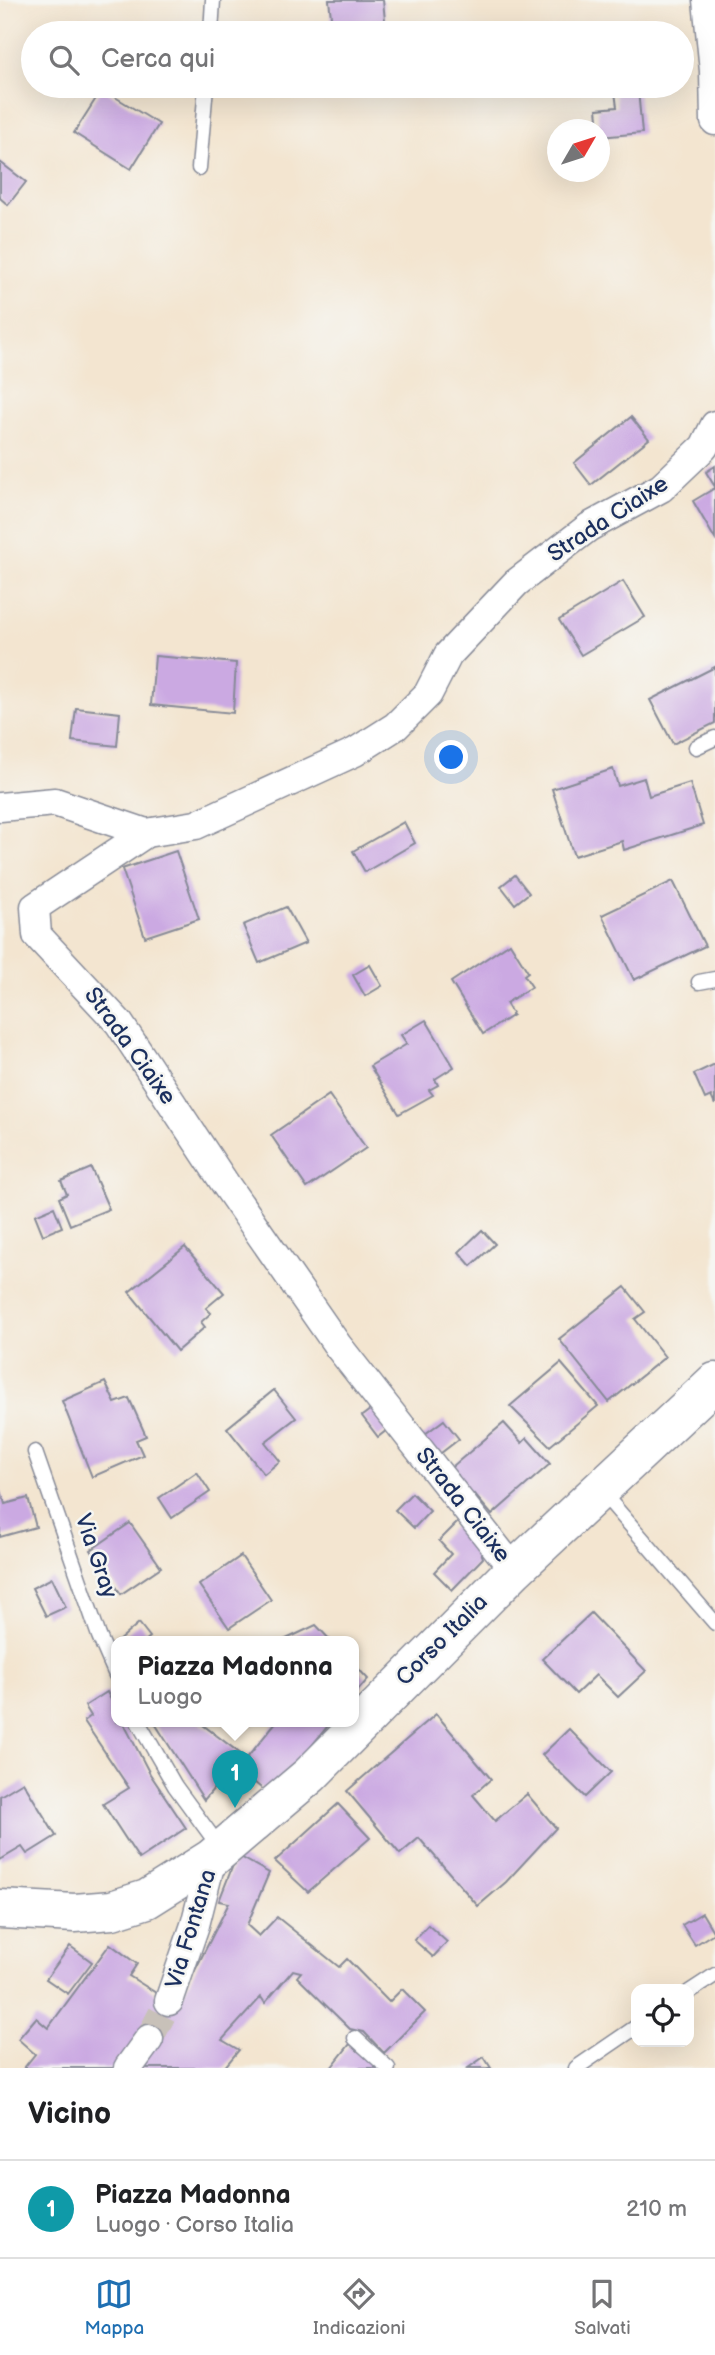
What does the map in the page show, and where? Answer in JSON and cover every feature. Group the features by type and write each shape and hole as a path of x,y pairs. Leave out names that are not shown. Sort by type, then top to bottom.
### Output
{"main road":[{"name":"Corso Italia","path":"359,1726 514,1570 715,1382"},
{"name":"Corso Italia","path":"0,1909 75,1913 112,1910 147,1899 217,1854 310,1775 358,1727"}],"street":[{"path":"706,0 714,71 715,121"},
{"name":"Strada Ciaixe","path":"514,1570 338,1346 226,1185 120,1023 37,935 35,907 146,833 196,825 355,752 396,726 428,694 448,655 516,583 589,527 661,488 704,447 715,425"},
{"path":"0,807 55,802 146,833"},
{"name":"Via Fontana","path":"169,2001 203,1931 217,1854"},
{"path":"128,2068 149,2039"}],"lane":[{"path":"212,21 214,0"},
{"path":"199,168 205,98"},
{"path":"696,747 715,738"},
{"path":"699,982 715,979"},
{"name":"Via Gray","path":"35,1452 111,1663"},
{"path":"600,1490 715,1623"},
{"path":"141,1727 217,1854"},
{"path":"694,1989 715,1975"},
{"path":"576,2068 631,2031"},
{"path":"355,2038 388,2068"}],"building":[{"path":"329,0 383,0 385,21 332,21"},
{"path":"96,98 117,98 159,124 131,169 74,133"},
{"path":"616,98 639,98 642,133 610,136 610,119 598,119 597,109 617,107"},
{"path":"0,162 26,182 8,205 0,198"},
{"path":"631,417 649,439 591,485 574,463"},
{"path":"715,466 715,487 706,472"},
{"path":"715,488 715,539 693,501"},
{"path":"623,581 645,617 581,655 559,620"},
{"path":"155,656 236,663 233,713 151,705"},
{"path":"715,667 715,723 673,744 650,700"},
{"path":"76,708 120,713 117,746 72,741"},
{"path":"613,769 618,786 644,778 649,796 690,783 703,825 624,850 622,841 574,856 552,789"},
{"path":"404,822 415,843 365,872 353,851"},
{"path":"176,851 199,919 145,937 122,869"},
{"path":"515,875 529,893 515,904 501,886"},
{"path":"673,881 705,946 634,980 602,915"},
{"path":"286,907 306,943 259,963 243,925"},
{"path":"510,943 528,972 524,975 532,987 506,1003 513,1015 483,1034 451,982"},
{"path":"370,965 382,986 365,996 353,975"},
{"path":"426,1020 454,1067 435,1079 438,1085 429,1090 433,1095 399,1114 370,1066 407,1044 401,1035"},
{"path":"715,1064 715,1105 711,1096 705,1099 694,1074"},
{"path":"329,1095 366,1148 307,1188 271,1135"},
{"path":"91,1168 109,1209 70,1225 59,1198 67,1194 61,1181"},
{"path":"54,1207 62,1227 43,1235 35,1215"},
{"path":"482,1230 495,1244 471,1266 459,1252"},
{"path":"185,1247 224,1293 206,1308 211,1313 201,1322 205,1327 177,1351 129,1292"},
{"path":"625,1287 645,1312 635,1319 665,1357 609,1402 559,1339"},
{"path":"561,1363 598,1406 550,1446 510,1406"},
{"path":"105,1382 115,1403 129,1398 146,1436 136,1440 143,1455 92,1477 62,1401"},
{"path":"274,1390 296,1418 265,1442 280,1461 264,1474 227,1428"},
{"path":"375,1406 392,1426 378,1437 362,1416"},
{"path":"444,1420 459,1439 432,1460 417,1440"},
{"path":"504,1423 522,1443 527,1438 550,1464 492,1515 474,1494 470,1498 447,1471"},
{"path":"197,1472 210,1492 172,1518 159,1498"},
{"path":"0,1487 5,1504 28,1498 36,1527 0,1537"},
{"path":"412,1493 430,1511 414,1528 395,1510"},
{"path":"459,1521 476,1537 483,1558 452,1590 434,1572 451,1554 439,1541"},
{"path":"130,1523 161,1567 121,1594 91,1550"},
{"path":"241,1556 271,1600 229,1628 199,1585"},
{"path":"52,1578 66,1607 46,1616 32,1588"},
{"path":"591,1613 646,1671 618,1697 596,1675 576,1694 542,1659"},
{"path":"139,1623 149,1636 124,1636"},
{"path":"316,1625 326,1636 293,1636"},
{"path":"359,1669 368,1679 359,1689"},
{"path":"107,1692 111,1700 111,1727 126,1727 150,1774 186,1828 139,1859 103,1804 129,1788 84,1721 91,1716 85,1706"},
{"path":"436,1714 491,1779 473,1795 495,1821 527,1794 556,1828 506,1882 478,1906 419,1838 400,1854 347,1791"},
{"path":"157,1727 206,1727 242,1755 204,1800"},
{"path":"272,1727 327,1727 271,1796 238,1769"},
{"path":"569,1729 611,1772 585,1797 542,1755"},
{"path":"23,1782 56,1836 27,1854 22,1847 0,1860 0,1796"},
{"path":"338,1804 370,1838 308,1892 275,1861"},
{"path":"237,1855 269,1873 247,1925 259,1936 277,1917 339,1967 347,1959 389,2002 402,1989 425,2012 384,2053 364,2032 350,2029 297,1977 301,1972 293,1970 265,2003 261,1997 222,2040 239,2050 224,2068 24,2068 35,2054 18,2039 36,2018 48,2028 110,1944 137,1964 129,1976 177,2006 229,1903 219,1901"},
{"path":"702,1913 714,1933 695,1945 682,1925"},
{"path":"428,1925 447,1942 433,1957 414,1940"},
{"path":"70,1946 92,1962 68,1994 46,1979"},
{"path":"350,2044 379,2068 331,2068"},
{"path":"484,2057 491,2068 468,2068"}],"tunnel":[{"path":"149,2039 169,2001"}],"place":[{"name":"Piazza Madonna","path":"235,1808"}]}
